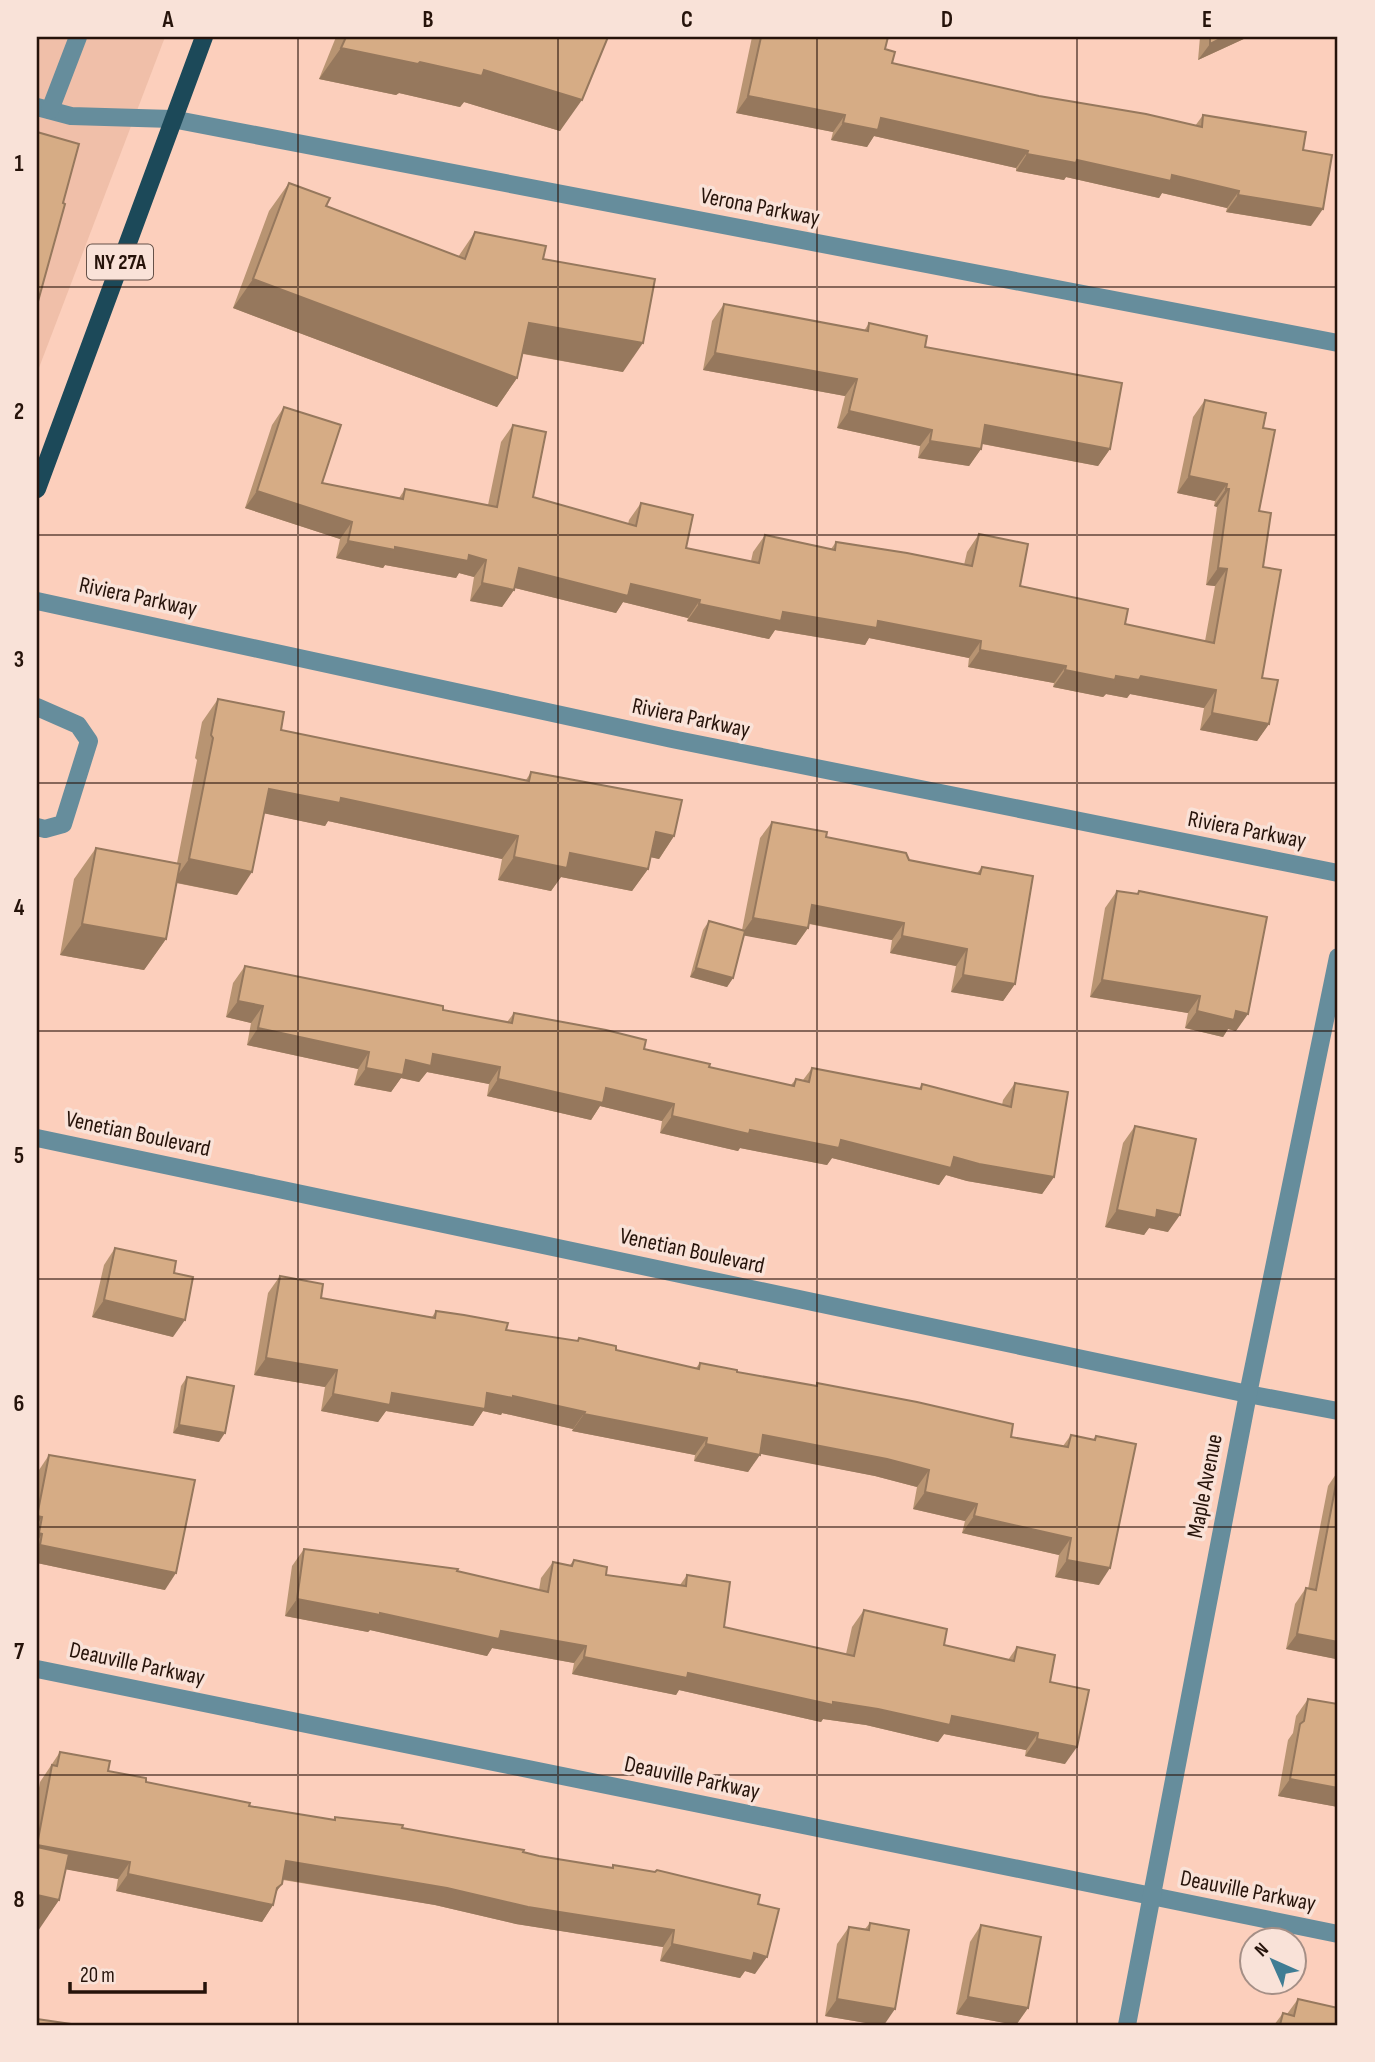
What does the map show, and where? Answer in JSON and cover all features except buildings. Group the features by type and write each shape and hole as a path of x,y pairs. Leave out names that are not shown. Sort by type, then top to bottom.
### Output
{"main road":[{"name":"NY 27A","path":"37,489 42,457 204,37"}],"street":[{"path":"44,108 78,37"},
{"name":"Verona Parkway","path":"44,108 71,116 172,118 1338,343"},
{"name":"Riviera Parkway","path":"37,601 659,736 1338,873"},
{"path":"37,707 78,724 89,741 63,824 45,829 37,827"},
{"name":"Maple Avenue","path":"1127,2025 1248,1394 1338,957"},
{"name":"Venetian Boulevard","path":"37,1138 1338,1411"},
{"name":"Deauville Parkway","path":"37,1669 1338,1934"}],"shaded area":[{"path":"37,37 165,37 37,373"}]}
